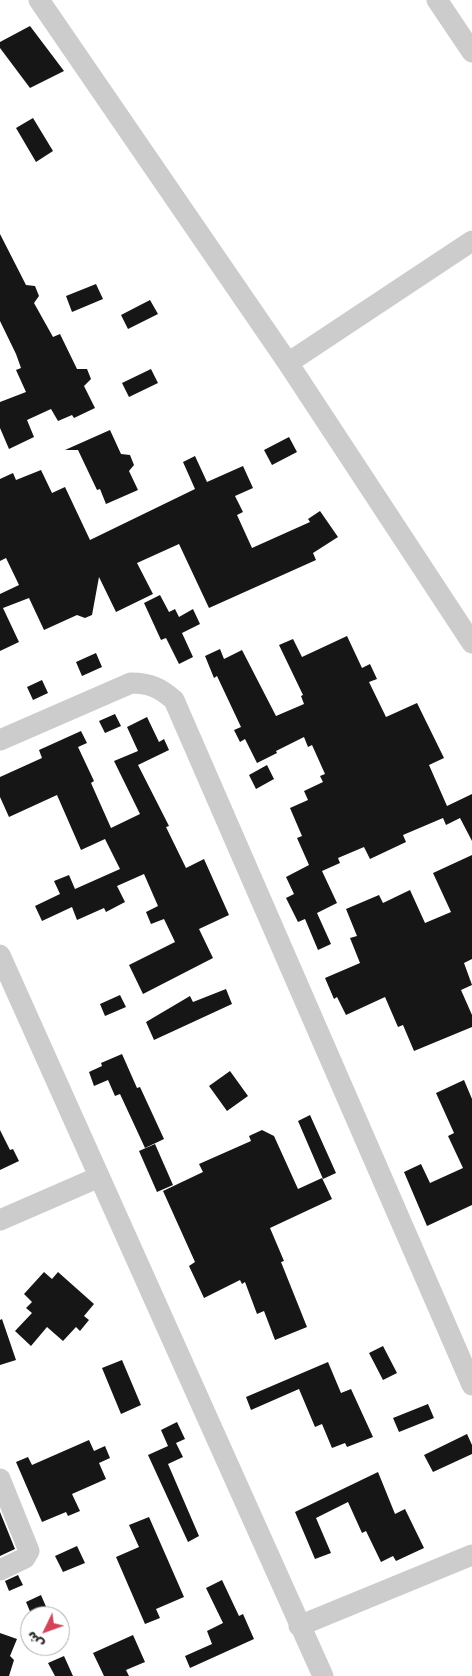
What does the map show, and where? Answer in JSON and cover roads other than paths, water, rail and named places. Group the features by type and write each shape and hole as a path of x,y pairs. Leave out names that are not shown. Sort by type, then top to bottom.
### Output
{"street":[{"path":"39,0 288,364 472,643"},
{"path":"437,0 472,52"},
{"path":"288,364 472,241"},
{"path":"0,740 131,682 148,683 162,689 174,700 472,1385"},
{"path":"0,955 238,1482 299,1626 324,1675"},
{"path":"0,1220 99,1177"},
{"path":"0,1479 29,1551 25,1558 0,1570"},
{"path":"299,1626 472,1555"}]}
